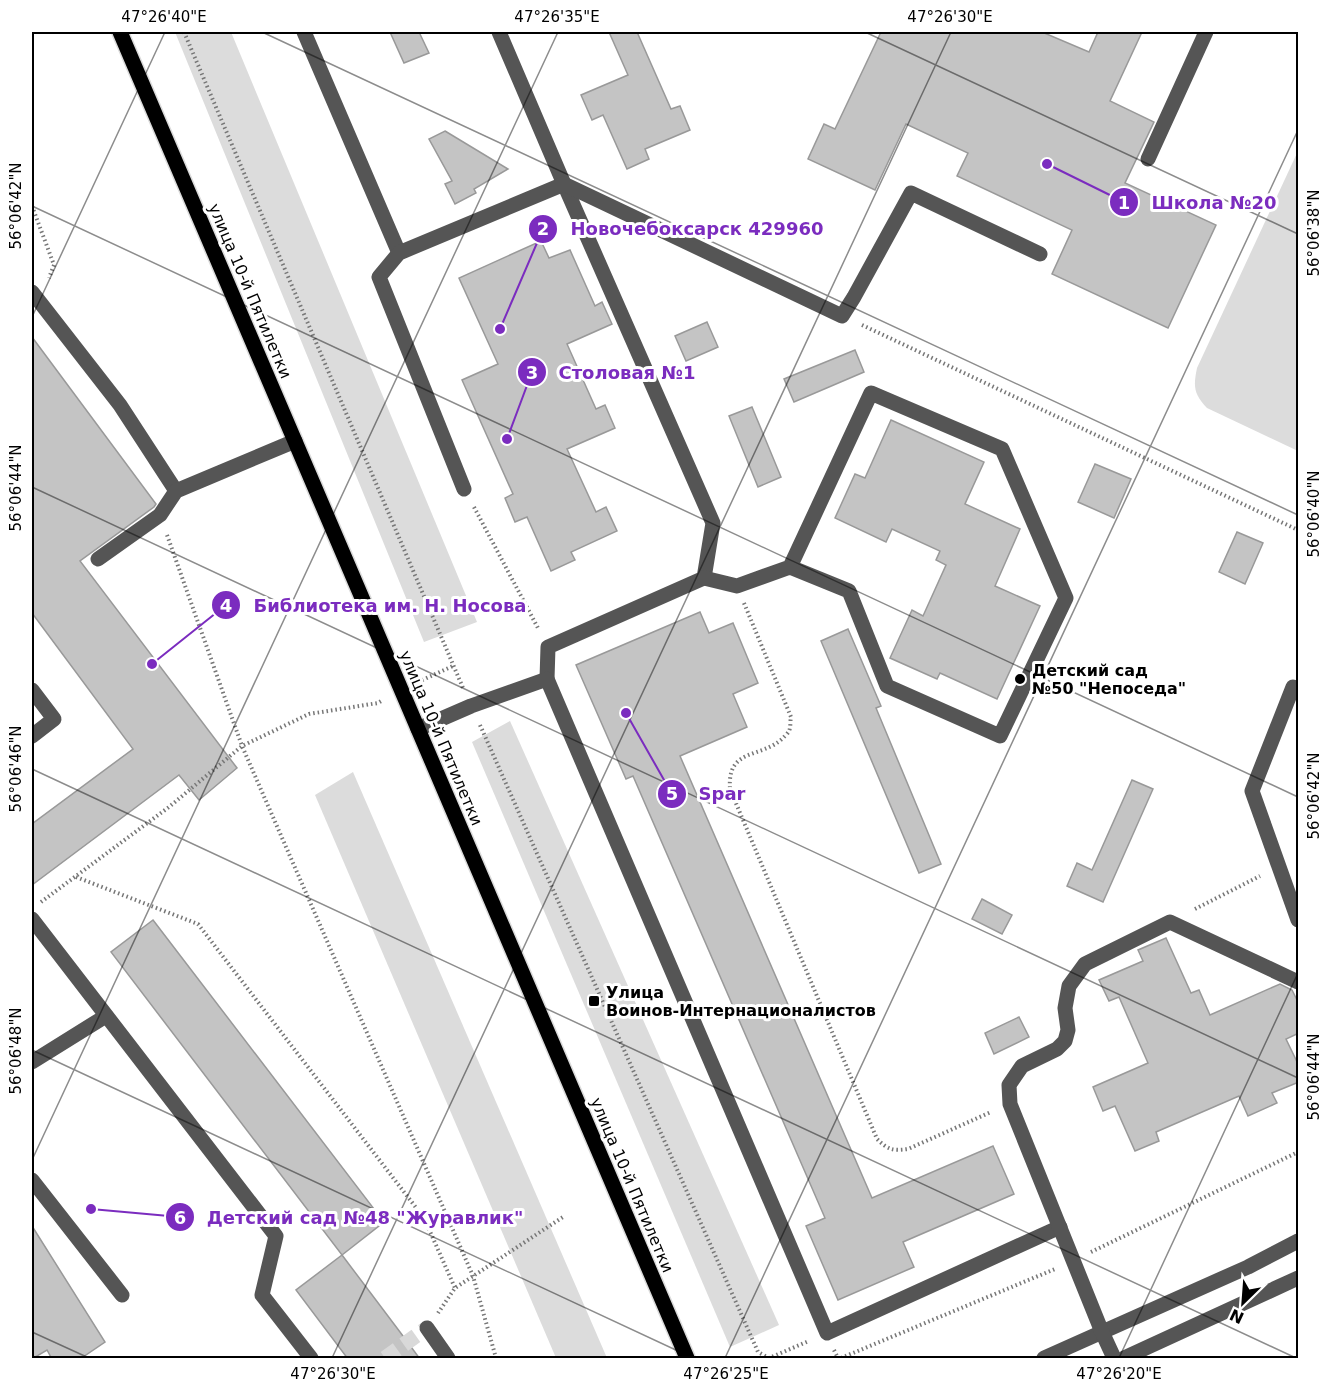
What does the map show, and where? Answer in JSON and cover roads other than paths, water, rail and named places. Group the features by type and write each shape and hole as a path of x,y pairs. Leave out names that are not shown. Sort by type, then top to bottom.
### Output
{"main road":[{"name":"улица 10-й Пятилетки","path":"120,32 687,1359"}],"street":[{"path":"304,32 399,253"},
{"path":"500,32 713,523 704,578"},
{"path":"1148,159 1206,32"},
{"path":"464,489 380,278 399,253 564,184 842,316 911,193 1040,254"},
{"path":"35,297 120,405 176,491"},
{"path":"790,567 871,393 1002,449 1066,598 1000,736 887,686 849,591 790,567 737,586 704,578 548,647 546,679 827,1333 1060,1227"},
{"path":"98,559 160,515 176,491 295,441"},
{"path":"418,729 471,706 546,679"},
{"path":"1293,687 1252,791 1299,920"},
{"path":"32,690 54,719 32,736"},
{"path":"32,919 276,1236 262,1295 312,1359"},
{"path":"1114,1359 1010,1104 1009,1085 1022,1066 1057,1049 1065,1041 1068,1030 1065,1008 1069,986 1085,964 1170,922 1299,982"},
{"path":"32,1062 106,1016"},
{"path":"32,1180 122,1295"},
{"path":"1044,1359 1248,1267 1299,1241"},
{"path":"1124,1359 1299,1278"},
{"path":"427,1328 448,1359"}],"tunnel":[{"path":"385,1358 427,1328"}],"place":[{"name":"Школа №20","path":"1047,164"},
{"name":"Новочебоксарск 429960","path":"500,329"},
{"name":"Столовая №1","path":"507,439"},
{"name":"Библиотека им. Н. Носова","path":"152,664"},
{"name":"Детский сад №50 \"Непоседа\"","path":"1020,679"},
{"name":"Spar","path":"626,713"},
{"name":"Улица Воинов-Интернационалистов","path":"594,1001"},
{"name":"Детский сад №48 \"Журавлик\"","path":"91,1209"}]}
